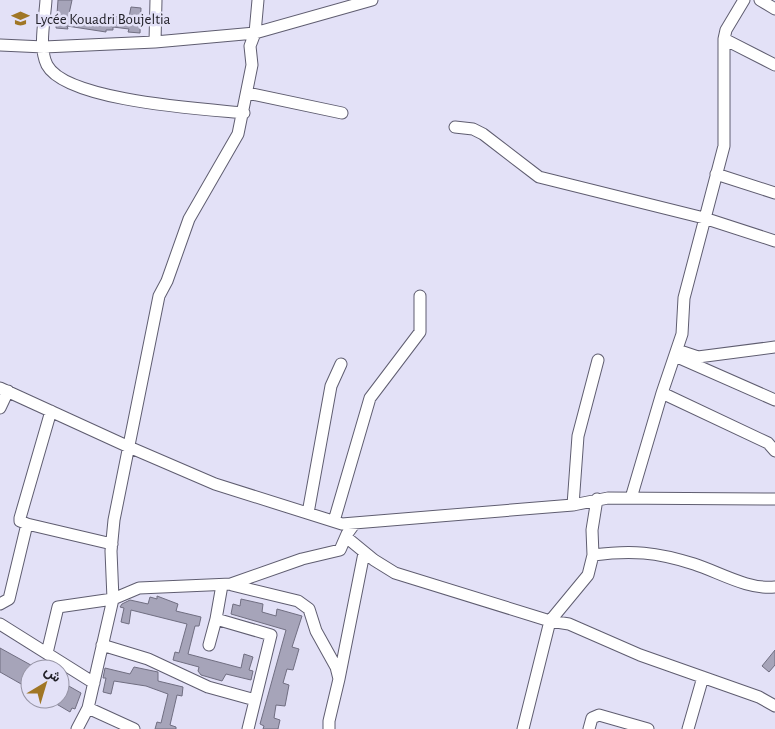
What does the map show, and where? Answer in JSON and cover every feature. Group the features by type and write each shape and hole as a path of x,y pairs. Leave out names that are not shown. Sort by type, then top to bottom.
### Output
{"street":[{"path":"46,0 44,47 48,67 54,74 72,85 96,93 190,108 244,113"},
{"path":"154,42 156,0"},
{"path":"77,729 88,708 112,599 114,520 159,296 189,219 229,153 244,113 252,65 250,46 255,33 258,0"},
{"path":"0,45 44,47 154,42 255,33 372,0"},
{"path":"631,498 684,323 684,298 716,174 725,131 724,39 726,30 744,0"},
{"path":"760,0 775,9"},
{"path":"724,39 775,65"},
{"path":"247,93 342,113"},
{"path":"454,127 473,129 484,134 539,177 704,218 775,241"},
{"path":"716,174 775,192"},
{"path":"47,653 58,607 112,599 138,588 225,585 254,578 302,559 336,552 342,547 342,529 370,398 420,332 420,296"},
{"path":"676,352 698,357 775,347"},
{"path":"676,352 775,400"},
{"path":"572,505 578,436 598,360"},
{"path":"308,513 331,386 340,364"},
{"path":"0,408 4,389 129,447 215,484 308,513 342,529 364,553 395,572 550,621 569,624 640,654 759,697 775,706"},
{"path":"662,392 768,443 775,452"},
{"path":"52,411 20,521 112,544"},
{"path":"342,529 356,523 572,505 597,500 631,498 775,499"},
{"path":"523,729 550,621 570,595 586,580 593,555 592,530 597,500"},
{"path":"0,604 8,599 27,524"},
{"path":"593,555 621,551 644,551 694,564 754,585 775,587"},
{"path":"329,729 328,721 339,679 364,553"},
{"path":"209,645 225,585"},
{"path":"225,585 298,601 307,605 339,679"},
{"path":"216,619 271,635 248,729"},
{"path":"0,624 94,683"},
{"path":"102,645 148,659 208,687 255,700"},
{"path":"688,729 703,677"},
{"path":"88,708 134,729"},
{"path":"589,729 592,718 599,715 613,724 648,729"}],"building":[{"path":"58,0 72,0 69,14 82,16 129,17 131,7 141,8 140,33 128,32 129,29 113,27 113,30 106,30 106,32 67,26 68,29 56,28"},
{"path":"157,596 178,604 176,611 201,617 199,626 195,626 188,654 241,668 244,654 253,657 249,670 253,671 251,680 226,674 222,681 201,675 198,671 199,667 173,660 175,652 179,653 187,624 131,610 129,624 121,622 124,608 120,607 122,604 130,600 148,604 150,597 157,599"},
{"path":"241,599 263,604 262,612 276,616 277,609 302,616 292,647 299,649 293,670 287,669 283,683 289,685 285,706 276,705 274,718 280,720 278,729 263,729 264,726 260,724 286,630 231,614 233,604 240,606"},
{"path":"0,648 20,659 20,683 0,672"},
{"path":"775,650 775,665 769,672 762,666"},
{"path":"134,667 158,672 158,681 183,687 182,696 177,695 170,725 176,727 176,729 155,729 157,722 161,723 168,694 146,686 114,681 111,694 103,692 106,678 103,678 105,668 130,674"},
{"path":"70,687 81,693 75,709 72,708 70,712 65,709 70,709"}],"place":[{"name":"Lycée Kouadri Boujeltia","path":"21,19"}]}
